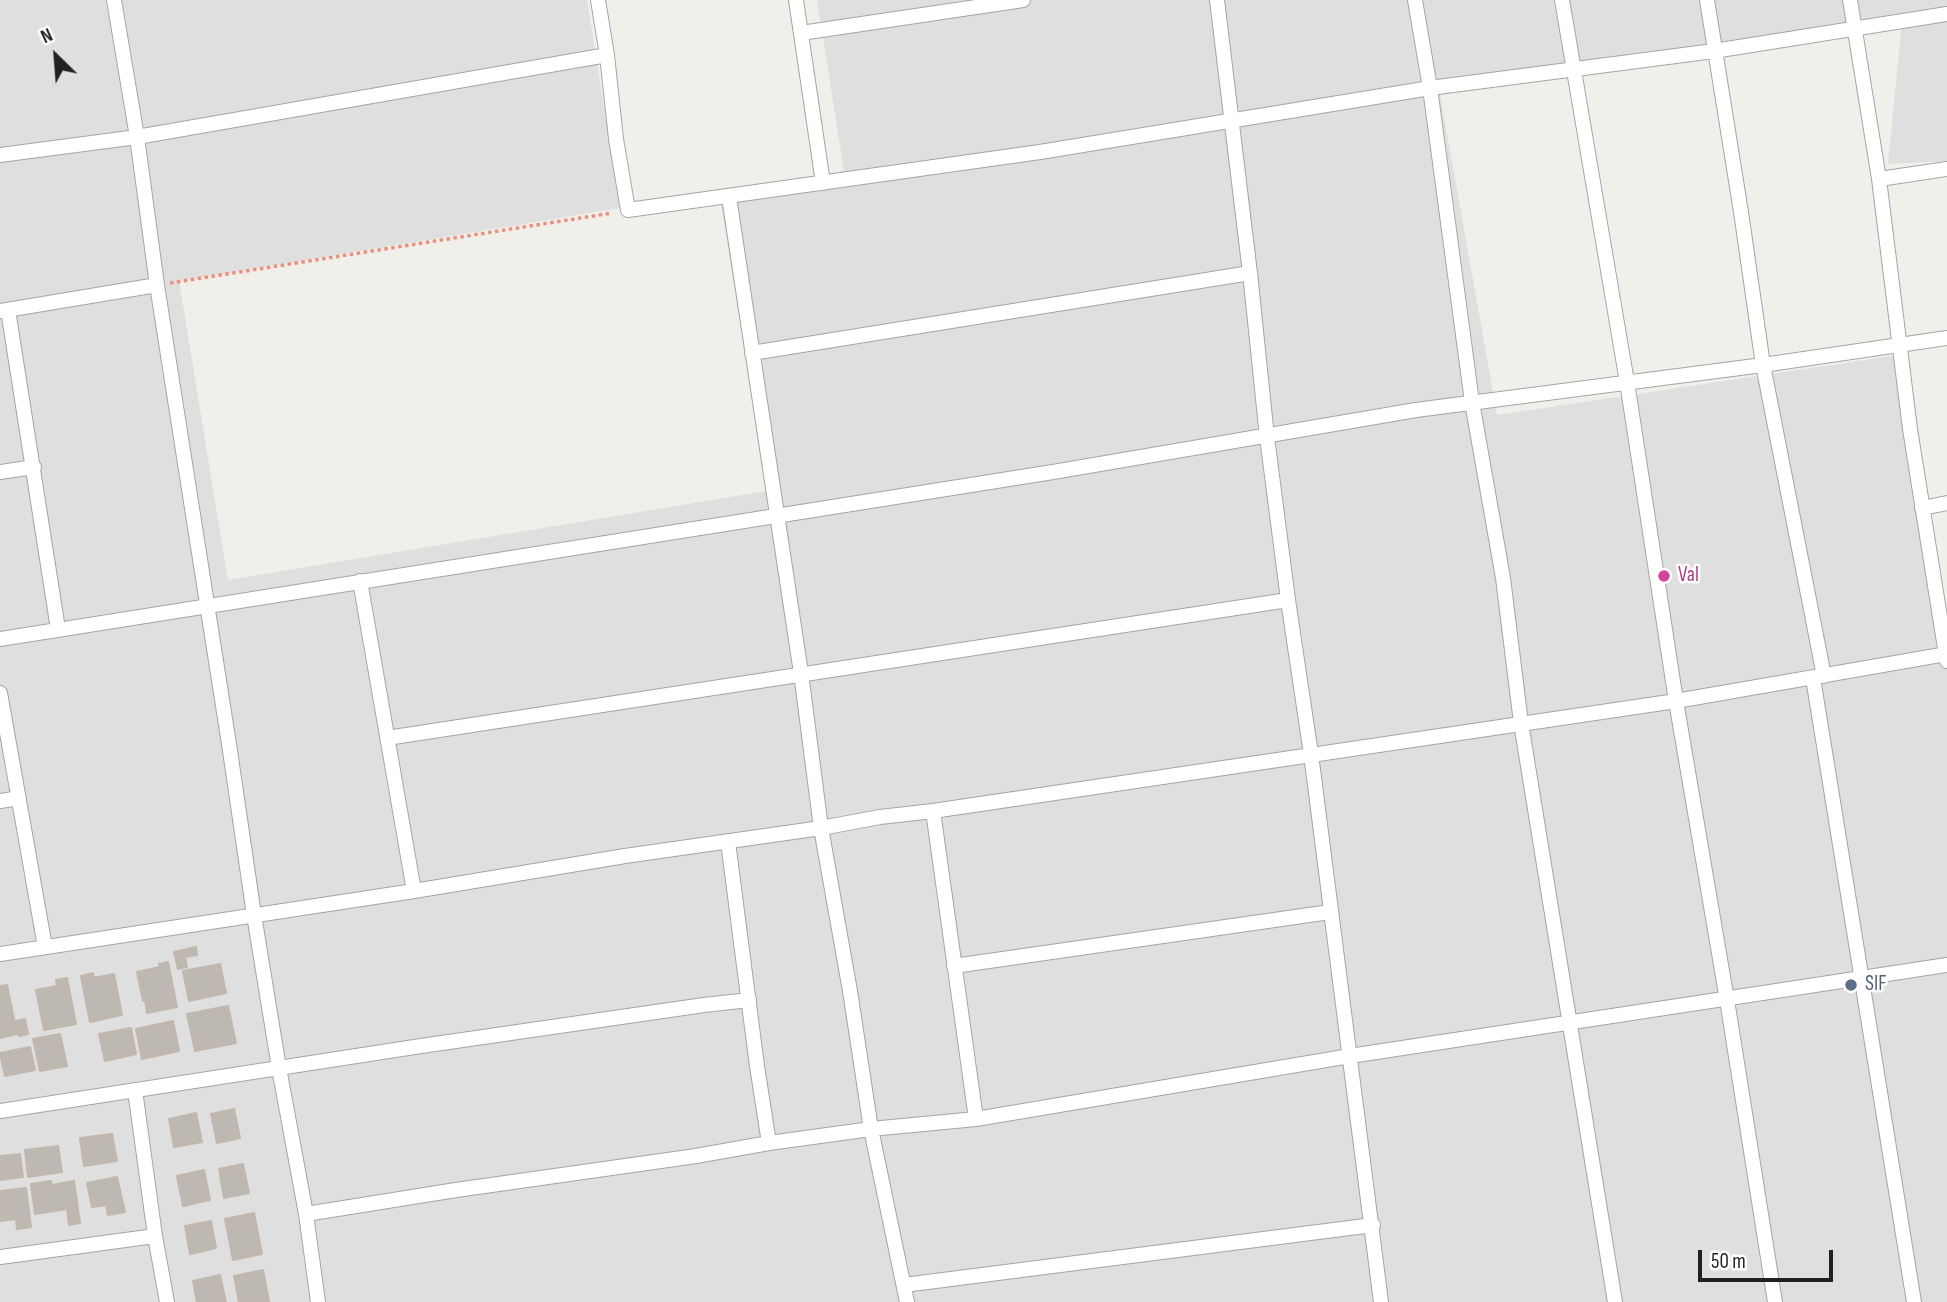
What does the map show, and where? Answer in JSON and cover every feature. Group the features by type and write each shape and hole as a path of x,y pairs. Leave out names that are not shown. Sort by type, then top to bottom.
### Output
{"street":[{"path":"114,0 254,915 306,1214 318,1302"},
{"path":"598,0 628,210 1026,154 1430,89 1714,51 1947,14"},
{"path":"796,0 823,183"},
{"path":"801,33 1023,0"},
{"path":"1217,0 1267,437 1311,754 1381,1302"},
{"path":"1415,0 1430,89 1472,402 1503,578 1521,723 1615,1302"},
{"path":"1562,0 1627,382 1675,701 1727,1000 1774,1302"},
{"path":"1707,0 1763,365 1819,677 1862,978 1914,1302"},
{"path":"0,954 880,817 1675,701 1947,656 1910,429 1879,179 1850,0"},
{"path":"0,155 137,137 607,55"},
{"path":"1879,179 1947,169"},
{"path":"729,197 801,673 821,828 871,1129 907,1302"},
{"path":"752,353 1250,273"},
{"path":"58,629 34,467 4,310 157,285"},
{"path":"0,639 1267,437 1416,410 1947,338"},
{"path":"0,472 34,467"},
{"path":"1922,508 1947,503"},
{"path":"360,581 414,891"},
{"path":"387,738 1289,600"},
{"path":"0,693 45,947"},
{"path":"0,801 19,798"},
{"path":"933,811 976,1119"},
{"path":"728,842 769,1143"},
{"path":"954,965 1330,912"},
{"path":"306,1214 769,1143 871,1129 976,1119 1350,1056 1947,965"},
{"path":"0,1111 677,1008 749,1000"},
{"path":"135,1090 167,1302"},
{"path":"904,1285 1373,1225"},
{"path":"0,1257 155,1236"}],"path":[{"path":"157,285 628,210"}],"shaded area":[{"path":"0,0 587,0 620,208 179,281 228,580 767,491 719,192 844,171 817,0 1947,0 1947,161 1888,164 1902,22 1440,94 1497,415 1898,355 1947,653 1947,1302 0,1302"}],"building":[{"path":"196,947 197,955 185,957 187,967 178,969 174,952"},
{"path":"168,962 177,1007 147,1013 137,972 160,967 159,964"},
{"path":"220,964 226,993 189,1001 183,971"},
{"path":"93,973 94,978 114,974 122,1015 90,1022 81,976"},
{"path":"67,978 76,1024 44,1030 36,990 57,986 56,980"},
{"path":"7,985 17,1034 0,1038 0,986"},
{"path":"228,1006 236,1043 195,1051 187,1014"},
{"path":"25,1019 28,1034 19,1036 16,1021"},
{"path":"173,1021 179,1051 142,1059 136,1029"},
{"path":"131,1028 136,1054 105,1061 99,1034"},
{"path":"60,1034 67,1066 40,1071 33,1039"},
{"path":"30,1047 35,1070 5,1076 0,1053"},
{"path":"234,1109 240,1138 217,1143 211,1114"},
{"path":"196,1113 202,1142 174,1147 169,1119"},
{"path":"112,1134 117,1161 84,1166 80,1138"},
{"path":"58,1146 62,1172 28,1177 25,1150"},
{"path":"20,1154 23,1177 0,1180 0,1156"},
{"path":"243,1164 249,1193 224,1198 219,1169"},
{"path":"204,1170 210,1200 183,1206 177,1176"},
{"path":"117,1177 125,1212 108,1215 106,1205 92,1207 87,1183"},
{"path":"51,1181 52,1185 74,1181 80,1223 69,1225 67,1209 35,1214 31,1184"},
{"path":"26,1188 31,1227 17,1229 16,1219 0,1221 0,1191"},
{"path":"254,1213 262,1254 233,1260 225,1219"},
{"path":"211,1221 216,1248 190,1254 185,1226"},
{"path":"263,1270 269,1301 239,1302 234,1276"},
{"path":"220,1275 226,1302 197,1302 193,1281"}],"place":[{"name":"Val","path":"1664,576"},
{"name":"SIF","path":"1851,985"}]}
